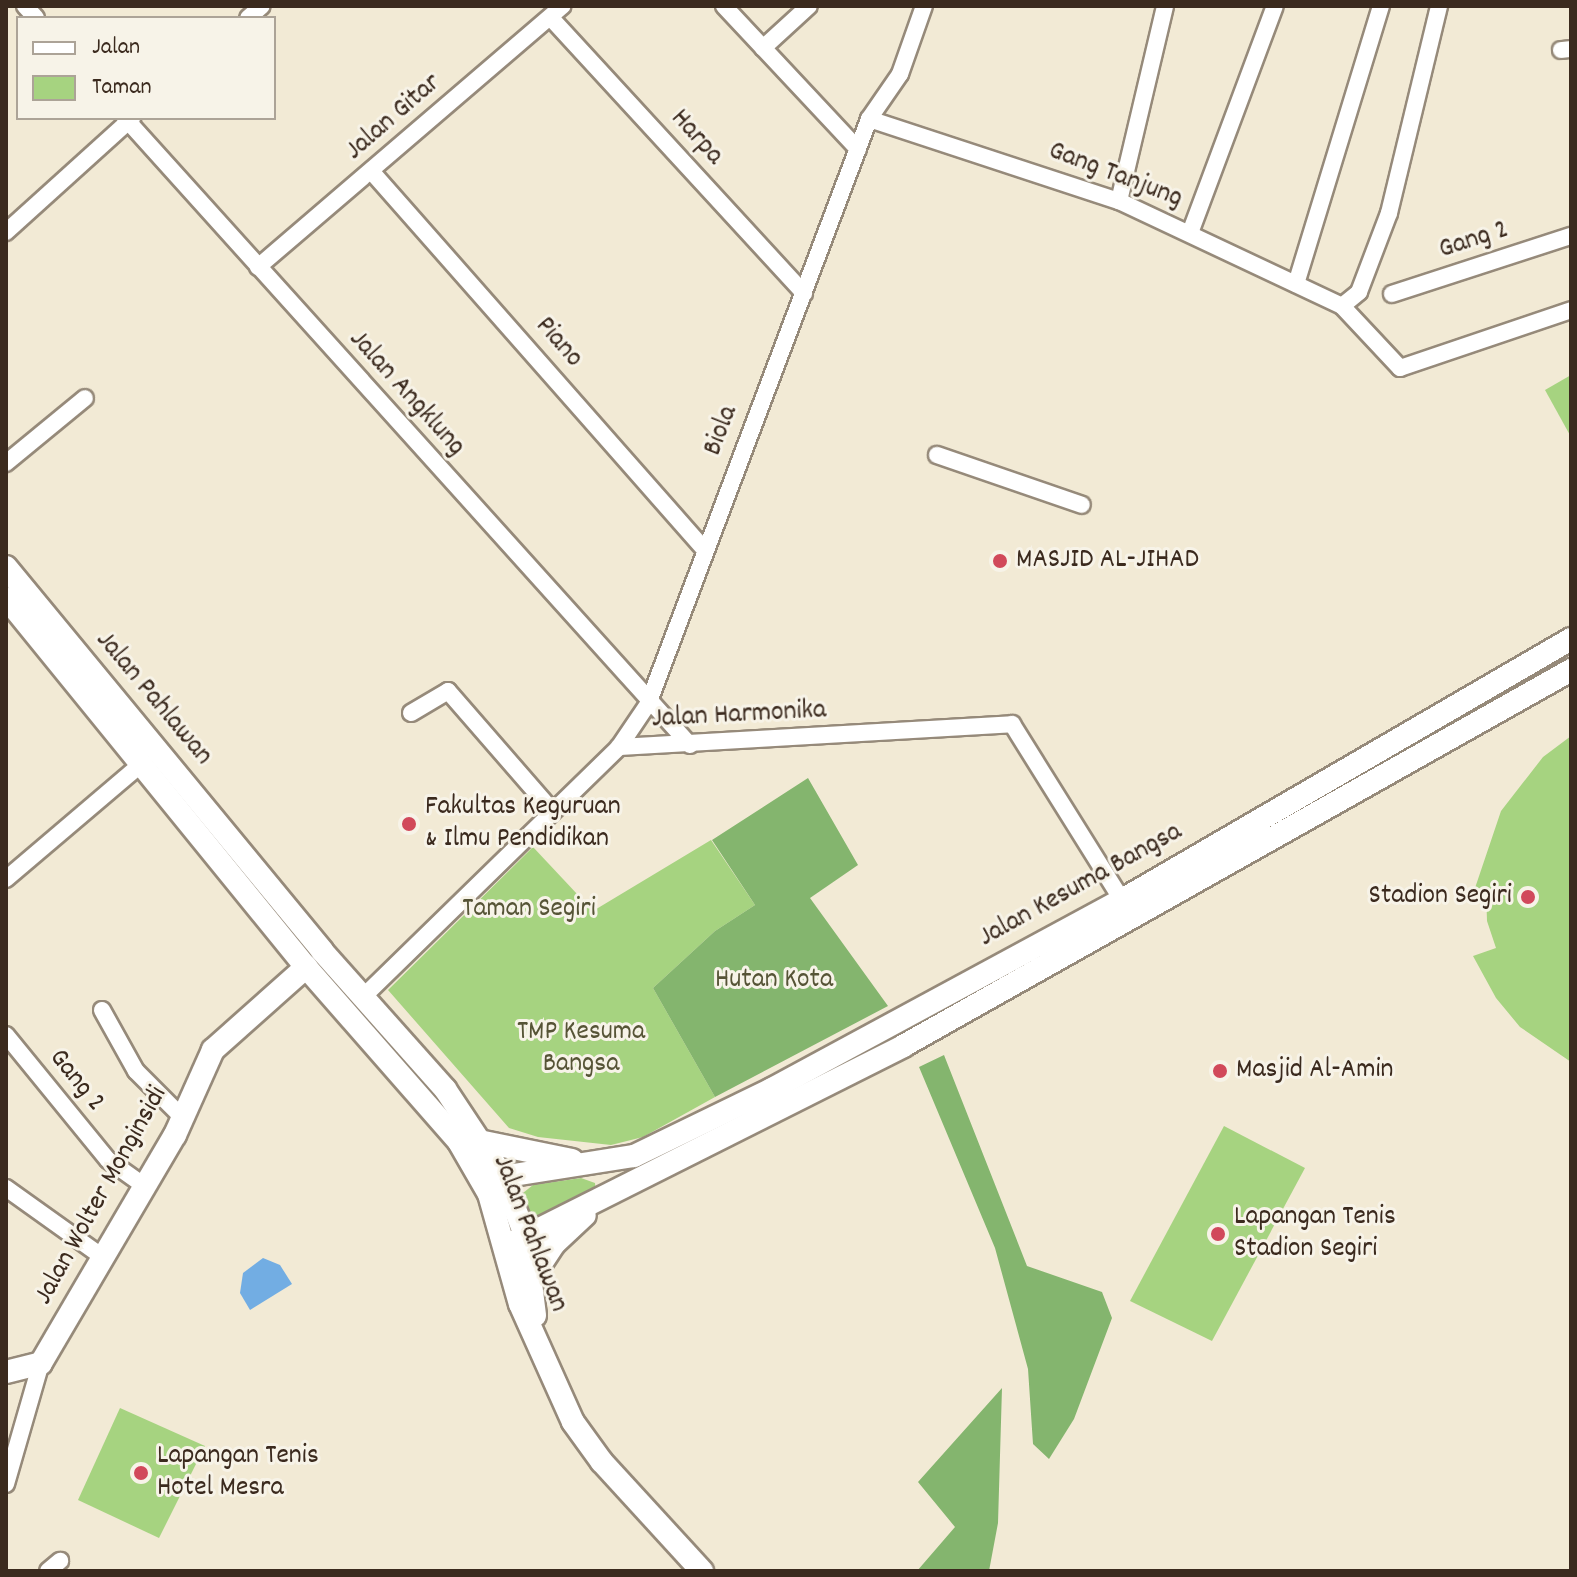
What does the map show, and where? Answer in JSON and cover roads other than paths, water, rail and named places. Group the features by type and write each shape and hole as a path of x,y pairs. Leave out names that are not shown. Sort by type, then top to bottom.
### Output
{"street":[{"path":"724,6 858,149"},
{"path":"763,48 809,6"},
{"name":"Biola","path":"619,747 648,704 867,124 900,74 924,6"},
{"path":"1119,201 1165,6"},
{"path":"1190,233 1275,6"},
{"path":"1296,284 1381,6"},
{"path":"1337,305 1359,292 1389,213 1439,6"},
{"name":"Jalan Gitar","path":"258,267 557,12"},
{"name":"Harpa","path":"557,12 804,293"},
{"path":"6,232 128,120"},
{"name":"Jalan Angklung","path":"130,120 648,704 690,745"},
{"name":"Gang Tanjung","path":"867,124 1119,201 1190,233 1337,305 1400,368 1571,310"},
{"name":"Piano","path":"372,172 704,549"},
{"name":"Gang 2","path":"1392,294 1571,236"},
{"path":"6,463 85,398"},
{"path":"937,455 1082,505"},
{"name":"Jalan Pahlawan","path":"6,567 141,764 306,967 492,1178"},
{"name":"Jalan Pahlawan","path":"6,598 58,647 425,1065 479,1141 531,1279 538,1341"},
{"path":"1562,644 1569,670"},
{"name":"Jalan Kesuma Bangsa","path":"492,1178 599,1162 646,1151 870,1036 1122,900 1562,644"},
{"name":"Jalan Kesuma Bangsa","path":"515,1241 623,1191 903,1046 1569,670"},
{"path":"411,713 448,691 553,812"},
{"path":"1451,707 1463,731"},
{"name":"Jalan Harmonika","path":"363,997 619,747 1012,724 1122,900"},
{"path":"6,879 141,764"},
{"name":"Jalan Wolter Monginsidi","path":"41,1363 146,1187 183,1118 213,1050 306,967"},
{"path":"102,1010 136,1071 183,1118"},
{"path":"892,1024 903,1046"},
{"name":"Gang 2","path":"6,1035 108,1160 146,1187"},
{"path":"870,1036 881,1056"},
{"path":"479,1141 599,1162"},
{"path":"6,1188 104,1258"},
{"path":"531,1279 554,1244 601,1201"},
{"name":"Jalan Pahlawan","path":"515,1241 520,1304 538,1341"},
{"path":"538,1341 551,1379 582,1436 702,1571"},
{"path":"6,1372 41,1363"},
{"path":"6,1484 41,1363"},
{"path":"582,1436 576,1447 685,1571"}],"water":[{"path":"263,1258 280,1265 292,1284 250,1310 240,1293 243,1273"}],"place":[{"name":"MASJID AL-JIHAD","path":"1000,561"},
{"name":"Fakultas Keguruan & Ilmu Pendidikan","path":"409,824"},
{"name":"Stadion Segiri","path":"1528,897"},
{"name":"Masjid Al-Amin","path":"1220,1071"},
{"name":"Lapangan Tenis Stadion Segiri","path":"1218,1234"},
{"name":"Lapangan Tenis Hotel Mesra","path":"141,1473"}],"park label":[{"name":"Taman Segiri","path":"529,910"},
{"name":"Hutan Kota","path":"774,981"},
{"name":"TMP Kesuma Bangsa","path":"581,1049"}]}
